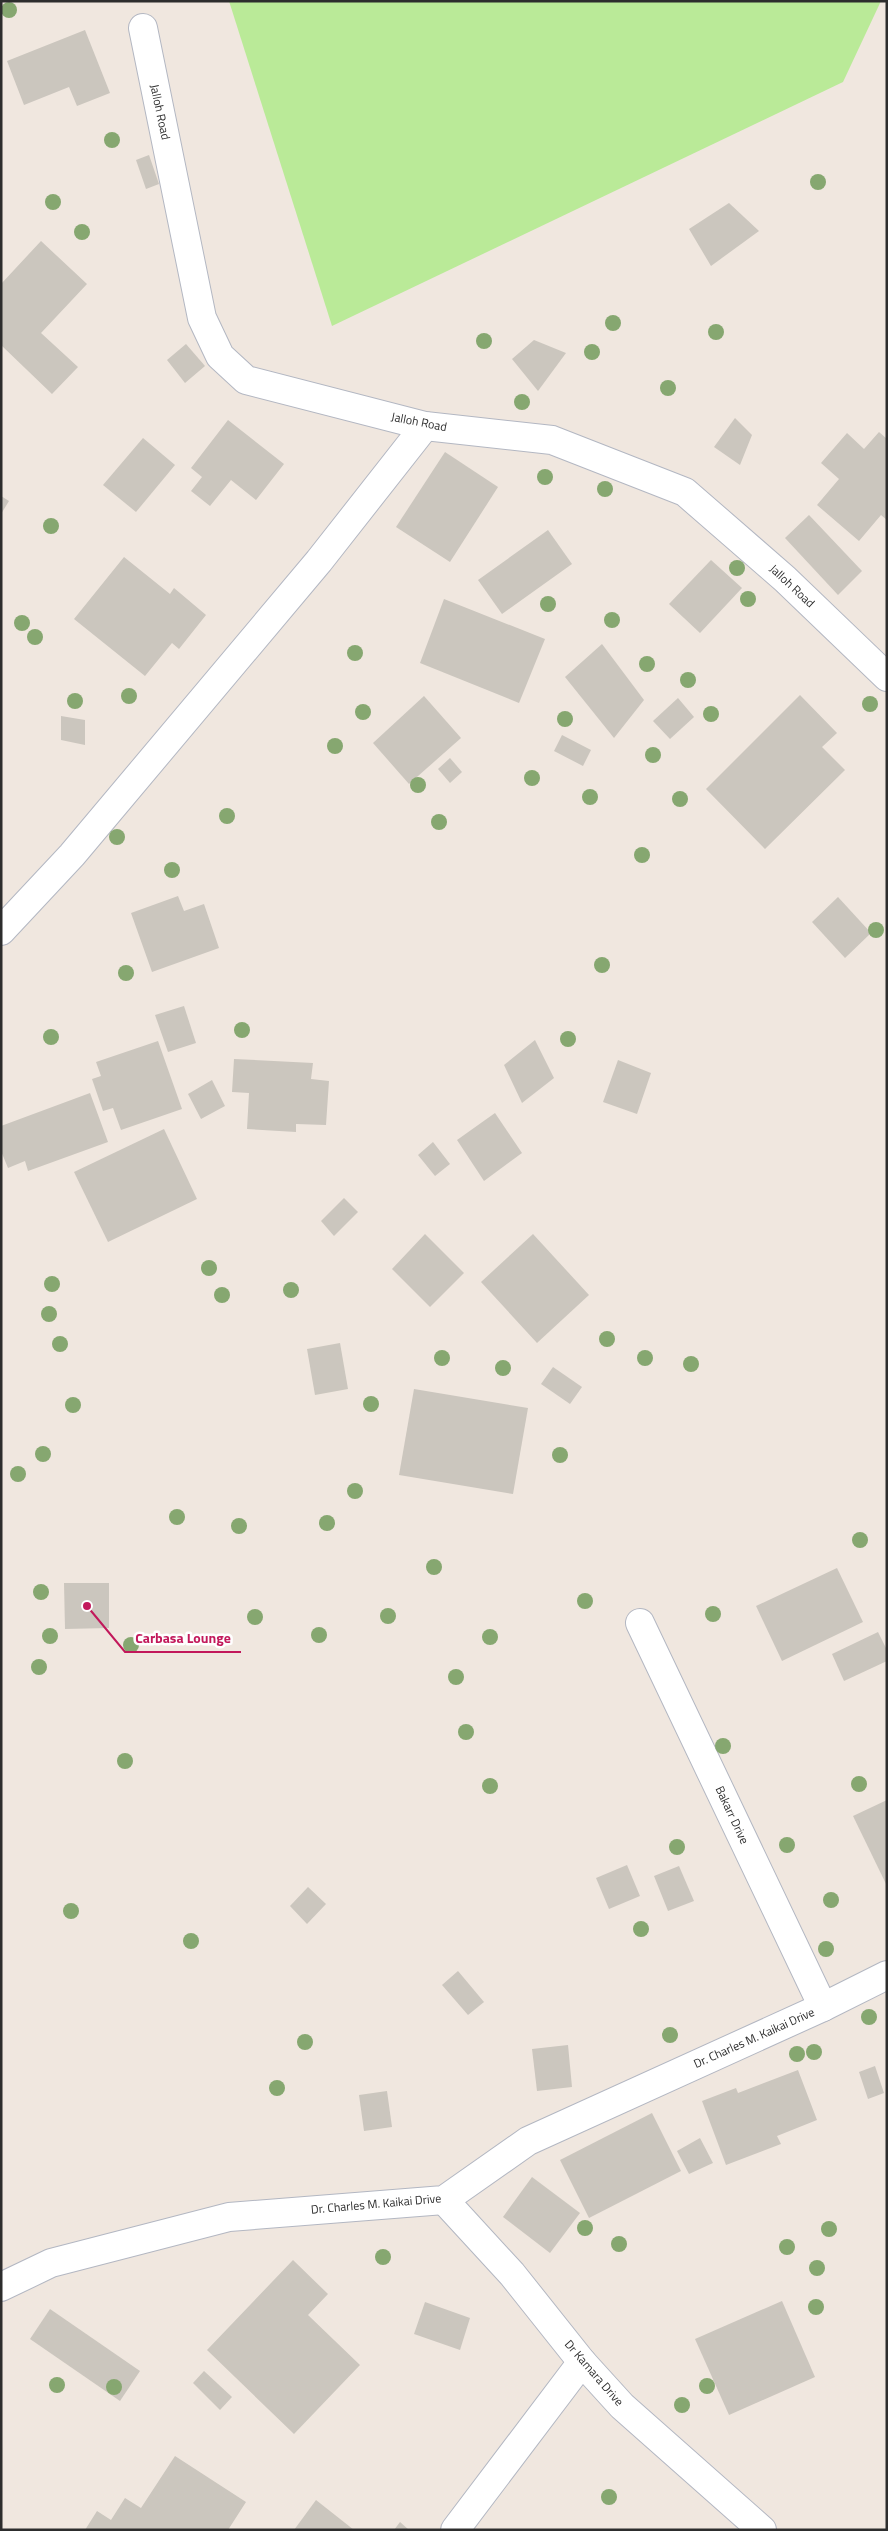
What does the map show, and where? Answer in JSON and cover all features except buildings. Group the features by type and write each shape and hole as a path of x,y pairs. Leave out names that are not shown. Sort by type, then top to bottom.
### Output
{"street":[{"name":"Jalloh Road","path":"143,28 202,318 220,356 246,380 425,426 552,440 685,492 785,579 887,677"},
{"path":"1,931 72,856 319,560 425,426"},
{"name":"Bakarr Drive","path":"640,1623 823,2007"},
{"name":"Dr. Charles M. Kaikai Drive","path":"1,2287 50,2263 229,2217 444,2200 528,2141 823,2007 887,1975"},
{"name":"Dr Kamara Drive","path":"444,2200 512,2274 582,2362 622,2406 762,2530"},
{"path":"454,2530 582,2362"}],"green space":[{"path":"229,1 881,1 843,82 332,326"}],"place":[{"name":"Carbasa Lounge","path":"87,1606"}]}
